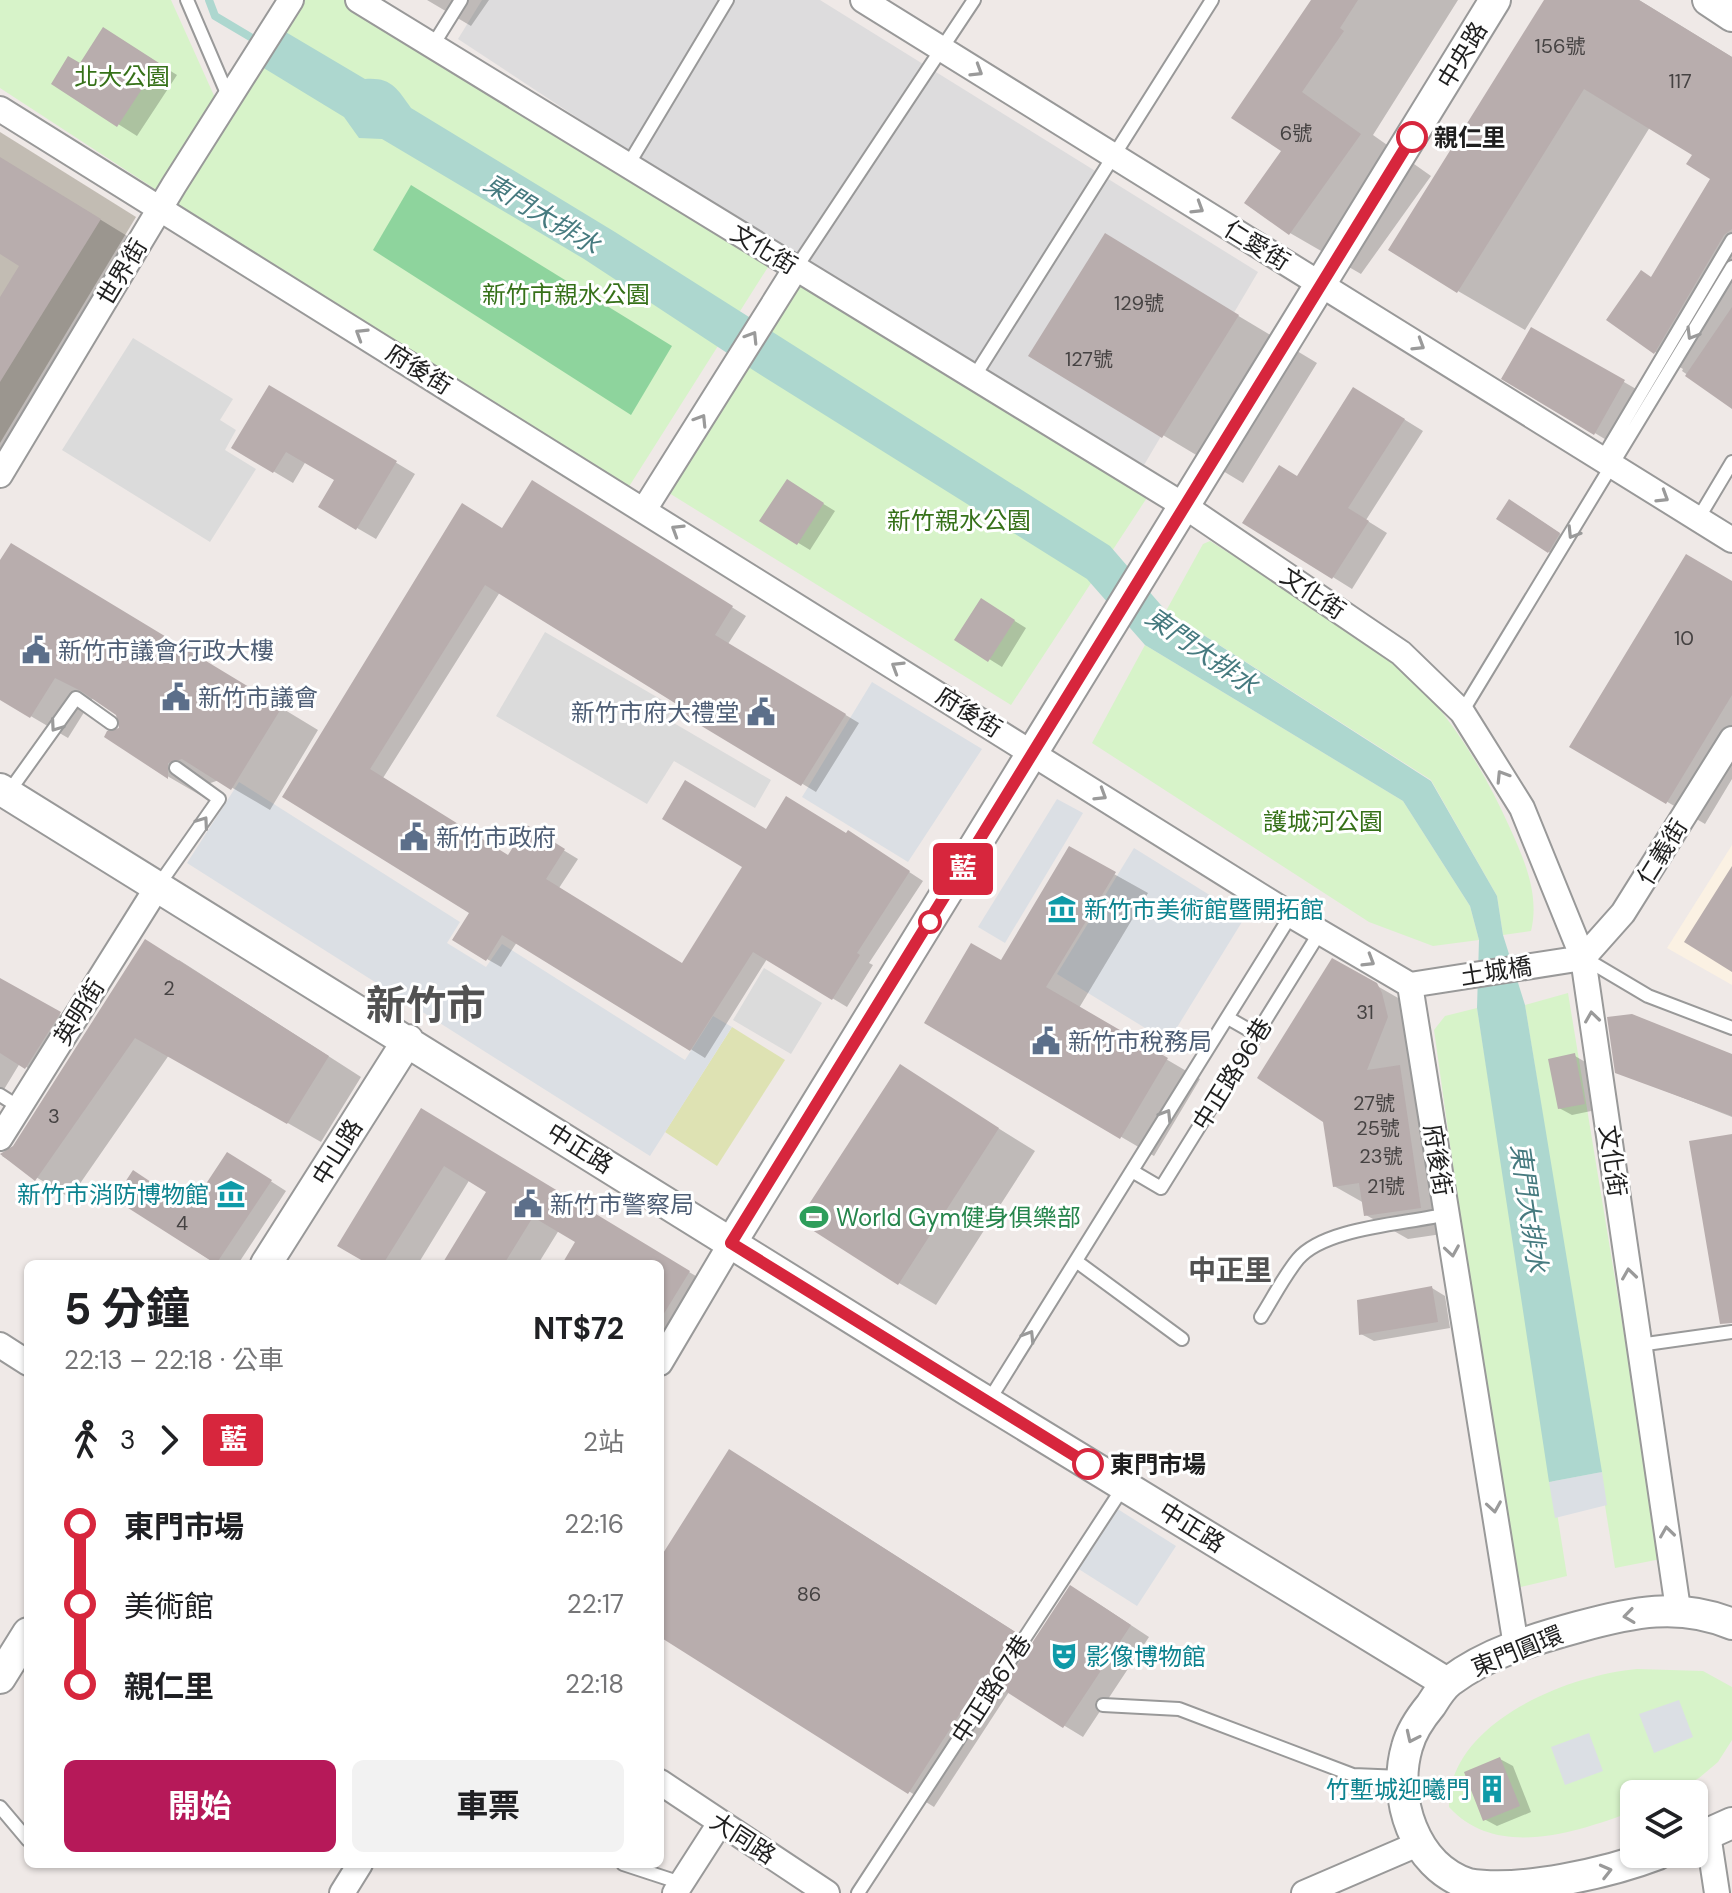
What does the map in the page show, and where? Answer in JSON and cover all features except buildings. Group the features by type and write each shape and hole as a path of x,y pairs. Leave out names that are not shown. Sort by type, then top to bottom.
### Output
{"street":[{"name":"文化街","path":"358,0 1183,505 1401,653 1462,712 1522,808 1583,958 1678,1609"},
{"name":"仁愛街","path":"863,0 1732,540"},
{"name":"中央路","path":"1035,753 1112,620 1322,285 1495,0"},
{"path":"1708,0 1732,16"},
{"name":"世界街","path":"0,475 287,6"},
{"name":"府後街","path":"0,109 1291,915 1410,985 1516,1646"},
{"path":"644,510 796,268"},
{"name":"仁義街","path":"1583,958 1623,913 1732,739"},
{"path":"664,1356 1035,753"},
{"name":"中正路","path":"4,791 1447,1683"},
{"name":"英明街","path":"0,1138 10,1101 158,886"},
{"name":"土城橋","path":"1410,985 1583,958"},
{"name":"中山路","path":"269,1260 408,1040"},
{"path":"0,1345 24,1360"},
{"name":"東門圓環","path":"1418,1844 1409,1822 1402,1777 1407,1746 1421,1718 1447,1683 1485,1659 1516,1646 1610,1618 1678,1609 1732,1624"},
{"path":"0,1678 24,1639"},
{"name":"大同路","path":"664,1785 827,1893"},
{"path":"678,1888 720,1823"},
{"path":"1711,1832 1717,1893"},
{"path":"1304,1893 1418,1844 1464,1888 1558,1888 1620,1867"},
{"path":"342,1893 358,1868"}],"lane":[{"path":"187,0 229,98"},
{"path":"433,45 461,0"},
{"path":"628,165 727,0"},
{"path":"796,268 974,0"},
{"path":"974,377 1212,0"},
{"path":"1462,712 1608,463 1732,240"},
{"path":"1608,463 1732,267"},
{"path":"1698,519 1732,462"},
{"path":"4,791 76,698 111,723"},
{"path":"158,886 219,799 176,768"},
{"name":"中正路96巷","path":"988,1402 1291,915"},
{"name":"中正路96巷","path":"1132,1171 1161,1188 1320,932"},
{"path":"1583,958 1648,996 1732,1028"},
{"path":"1228,1018 1256,1034"},
{"path":"1261,1317 1300,1257 1323,1242 1350,1233 1447,1214"},
{"path":"1076,1261 1182,1339"},
{"path":"1639,1345 1732,1332"},
{"name":"中正路67巷","path":"858,1893 1124,1486"},
{"path":"1103,1705 1179,1709 1353,1775 1402,1777"},
{"path":"0,1807 24,1835"},
{"path":"632,1868 678,1888"}],"shaded area":[{"path":"482,0 820,0 1258,272 1144,465 649,165 458,39"},
{"path":"0,132 136,217 0,443"},
{"path":"133,338 233,399 220,420 236,430 225,450 256,469 210,542 62,450"},
{"path":"545,632 674,707 667,719 771,780 755,808 674,761 647,804 496,716"},
{"path":"872,682 982,749 908,862 802,797"},
{"path":"239,782 460,922 447,943 486,967 502,944 685,1060 713,1016 732,1027 650,1156 187,863"},
{"path":"1057,799 1083,813 1005,943 978,927"},
{"path":"1732,845 1732,985 1667,948"},
{"path":"1134,848 1245,917 1168,1042 1057,974"},
{"path":"764,968 822,1003 791,1054 733,1020"},
{"path":"1602,1472 1607,1505 1555,1518 1549,1482"},
{"path":"1116,1508 1176,1546 1137,1606 1077,1568"},
{"path":"1679,1700 1693,1737 1654,1753 1639,1714"},
{"path":"1589,1733 1603,1771 1565,1785 1551,1747"}],"green space":[{"name":"北大公園","path":"0,0 171,0 216,100 158,191 0,88"},
{"name":"新竹市親水公園","path":"291,0 359,0 775,256 623,496 160,209"},
{"path":"411,185 672,346 631,415 373,250"},
{"name":"新竹親水公園","path":"800,270 1154,487 1011,705 669,493"},
{"name":"護城河公園","path":"1210,541 1363,639 1424,690 1472,755 1520,851 1532,890 1531,931 1503,935 1497,896 1431,780 1166,611 1203,544"},
{"name":"護城河公園","path":"1145,645 1403,801 1470,906 1479,940 1433,946 1369,922 1092,743"},
{"path":"1568,993 1661,1559 1615,1568 1525,1005"},
{"path":"1477,1008 1567,1576 1512,1589 1434,1030 1445,1016"},
{"path":"732,1027 785,1060 717,1166 665,1132"},
{"path":"1637,1669 1703,1671 1732,1687 1732,1740 1718,1762 1696,1780 1620,1780 1620,1816 1563,1833 1514,1837 1490,1833 1468,1823 1449,1807 1454,1777 1468,1751 1489,1728 1547,1693 1609,1673"}],"water":[{"path":"284,31 365,79 381,80 392,85 411,108 615,232 1110,546 1166,611 1431,781 1497,896 1503,935 1525,1005 1602,1472 1549,1482 1477,1008 1479,940 1470,906 1403,801 1145,645 1087,579 753,370 584,259 382,139 359,138 344,117 262,67"}],"waterway":[{"name":"東門大排水","path":"209,0 215,16 262,44"}],"bus line":[{"name":"藍","path":"1088,1464 731,1243 1412,137"}],"place":[{"name":"親仁里","path":"1412,137"},
{"name":"新竹市議會行政大樓","path":"36,650"},
{"name":"新竹市議會","path":"176,697"},
{"name":"新竹市府大禮堂","path":"761,712"},
{"name":"新竹市政府","path":"414,837"},
{"name":"新竹市美術館暨開拓館","path":"1062,909"},
{"name":"新竹市稅務局","path":"1046,1041"},
{"name":"新竹市消防博物館","path":"231,1194"},
{"name":"新竹市警察局","path":"528,1204"},
{"name":"World Gym健身俱樂部","path":"814,1217"},
{"name":"東門市場","path":"1088,1464"},
{"name":"影像博物館","path":"1064,1656"},
{"name":"竹塹城迎曦門","path":"1492,1789"}],"district":[{"name":"新竹市","path":"426,1005"},
{"name":"中正里","path":"1230,1270"}]}
